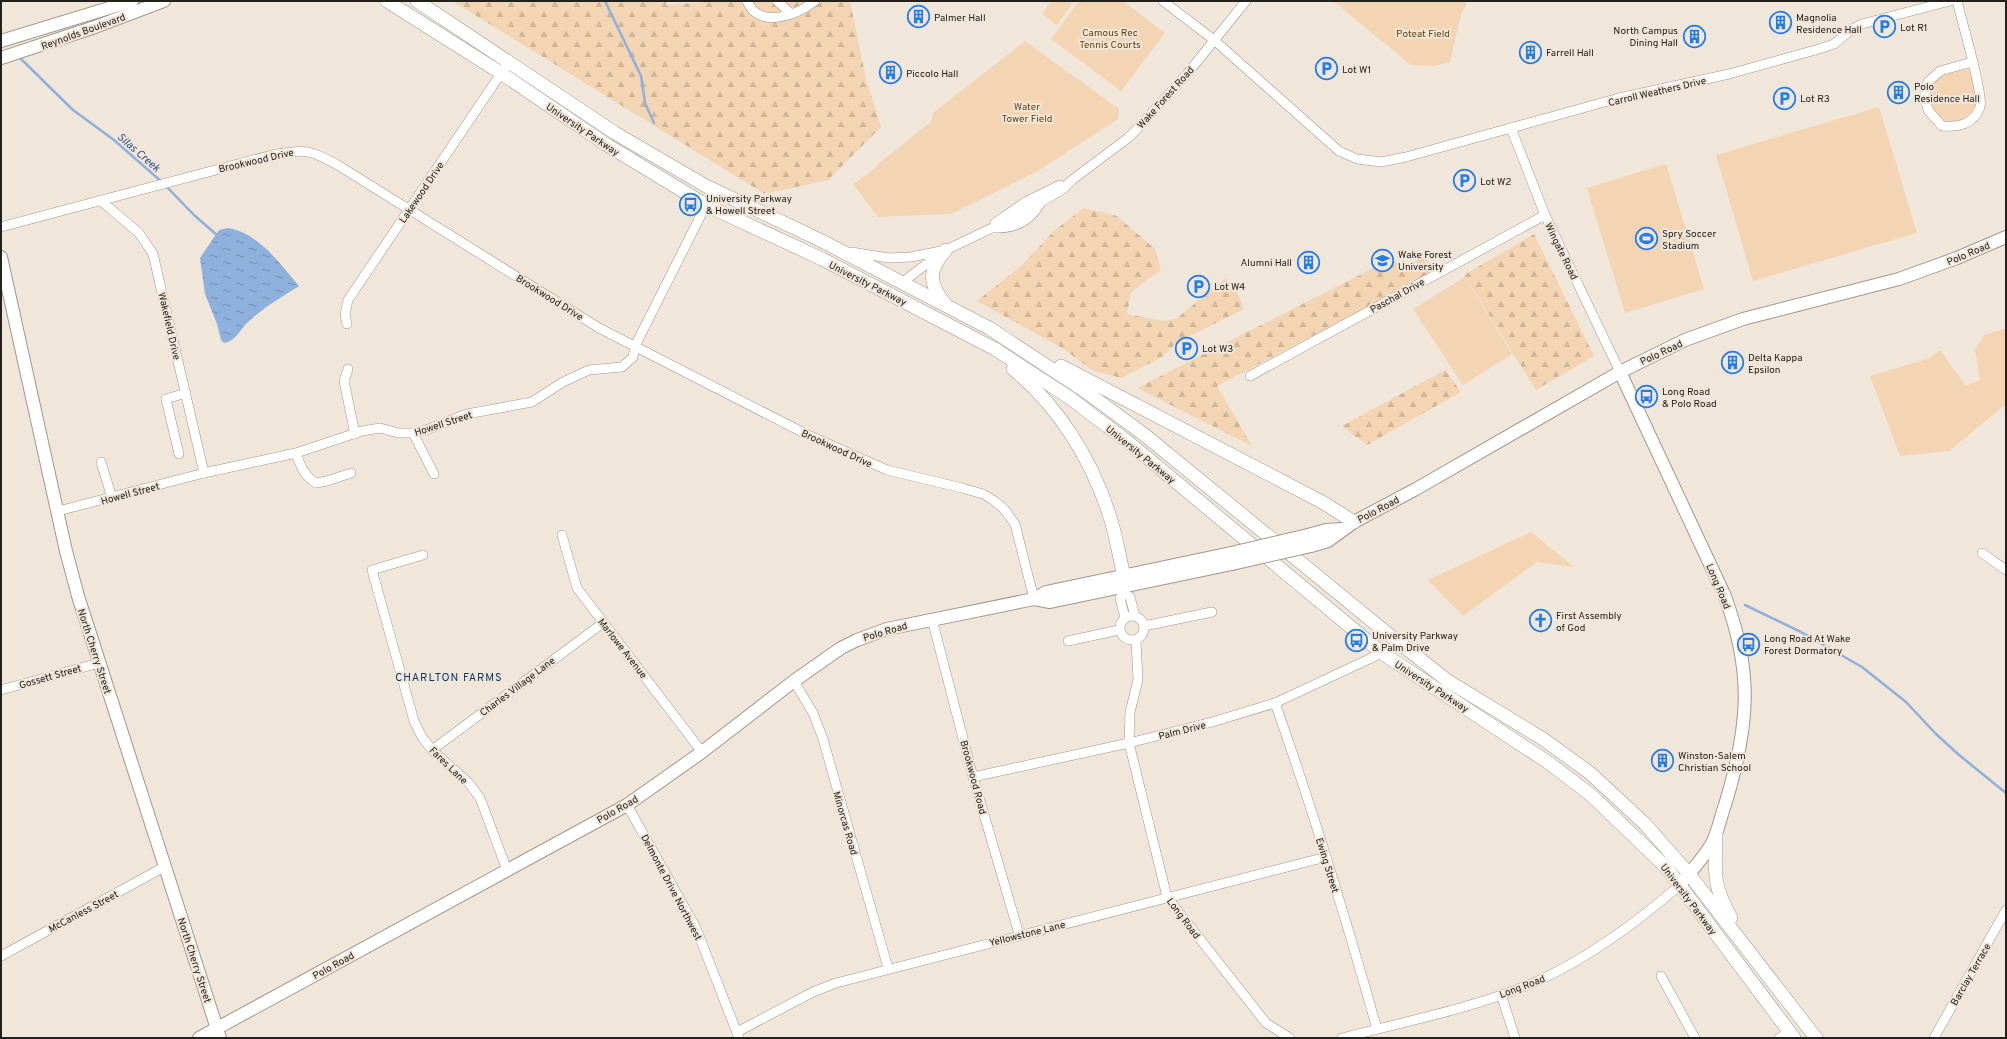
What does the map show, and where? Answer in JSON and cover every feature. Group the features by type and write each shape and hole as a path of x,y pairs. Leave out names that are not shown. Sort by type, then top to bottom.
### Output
{"main road":[{"name":"Reynolds Boulevard","path":"1,41 132,1"},
{"name":"Reynolds Boulevard","path":"1,58 88,30 164,1"},
{"name":"University Parkway","path":"387,1 505,68 706,186 840,250 1006,337 1146,436 1448,681 1543,738 1590,773 1645,824 1686,871 1816,1038"},
{"name":"University Parkway","path":"417,1 607,145 706,205 852,274 995,349 1070,398 1128,442 1382,652 1549,763 1591,795 1666,867 1787,1036"},
{"name":"Polo Road","path":"1124,586 1231,558 1310,540 1326,530 1342,529 1416,489 1620,372 1685,340 1743,319 1899,279 1957,258 2006,237"},
{"path":"946,250 936,261 933,268 933,278 936,288 948,306"},
{"name":"North Cherry Street","path":"1,257 78,596 218,1033"},
{"path":"852,274 862,272 891,286 897,287 903,282"},
{"path":"963,332 1023,377 1048,404 1068,430 1086,458 1103,495 1110,516 1124,586"},
{"path":"1006,337 1322,502 1354,522"},
{"name":"Long Road","path":"1620,372 1724,594 1735,625 1742,656 1746,702 1743,734 1737,764 1716,835 1697,865 1686,871"},
{"name":"Polo Road","path":"199,1038 218,1033 506,870 627,805 702,752 794,681 842,648 857,640 887,629 1034,599 1046,592 1140,584 1231,558"},
{"name":"Long Road","path":"1680,886 1686,871 1704,846 1722,815"},
{"path":"1716,835 1714,864 1715,879 1724,904 1735,927 1737,936"}],"street":[{"path":"747,1 756,13 769,18 776,18 790,13 815,1"},
{"path":"776,1 790,13"},
{"path":"1163,1 1214,40"},
{"name":"Wake Forest Road","path":"903,282 946,250 1040,203 1063,189 1072,180 1128,138 1187,74 1246,1"},
{"name":"Carroll Weathers Drive","path":"1214,40 1331,146 1357,159 1381,162 1391,161 1619,98 1729,74 1819,49 1834,44 1851,30 1862,24 1950,1"},
{"path":"1957,1 1981,98 1980,106 1975,117 1967,123 1958,126 1942,126 1928,110 1925,97 1928,82 1940,71 1972,62"},
{"name":"Lakewood Drive","path":"347,324 345,314 348,300 505,68"},
{"name":"Wingate Road","path":"1511,128 1545,215 1620,372"},
{"name":"Brookwood Drive","path":"1,227 236,164 296,150 311,152 341,167 599,328 804,433 870,464 887,470 983,494 993,500 1004,509 1015,524 1034,599"},
{"name":"Wake Forest Road","path":"991,228 1000,218 1022,204 1072,180"},
{"name":"Wakefield Drive","path":"100,200 139,233 153,254 204,473"},
{"name":"Howell Street","path":"58,512 204,473 296,453 369,429 380,428 413,433 426,430 467,414 532,402 563,382 589,370 622,367 633,357 635,346 706,205"},
{"name":"Paschal Drive","path":"1250,376 1545,215"},
{"name":"Wake Forest Road","path":"840,250 889,258 911,257 946,250"},
{"path":"348,369 344,381 355,434"},
{"path":"180,454 166,399 186,393"},
{"path":"413,433 434,474"},
{"path":"296,453 300,467 309,478 316,483 352,473"},
{"path":"101,462 112,498"},
{"name":"Marlowe Avenue","path":"562,535 577,588 702,752"},
{"path":"1982,553 2006,570"},
{"name":"Fares Lane","path":"423,556 372,570 414,721 422,737 432,750 468,782 480,798 506,870"},
{"path":"1124,586 1130,597 1135,616"},
{"path":"1124,586 1120,598 1125,618"},
{"path":"1144,626 1212,612"},
{"path":"1130,615 1135,616 1143,621 1144,626 1141,636 1136,640 1125,639 1119,630 1121,621 1130,615"},
{"name":"Brookwood Road","path":"932,619 973,777 1019,934"},
{"name":"Charles Village Lane","path":"432,750 603,623"},
{"path":"1068,641 1119,630"},
{"name":"Long Road","path":"1136,640 1138,680 1130,712 1129,743 1167,897 1266,1023 1290,1038"},
{"name":"Palm Drive","path":"973,777 1129,743 1212,722 1275,703 1382,652"},
{"name":"Gossett Street","path":"1,690 99,663"},
{"name":"Minorcas Road","path":"794,681 813,713 822,739 888,968"},
{"name":"Ewing Street","path":"1275,703 1297,764 1377,1029"},
{"name":"Delmonte Drive Northwest","path":"627,805 696,928 738,1035"},
{"name":"Yellowstone Lane","path":"738,1035 813,992 836,982 1019,934 1326,857"},
{"name":"McCanless Street","path":"1,956 164,867"},
{"name":"Long Road","path":"1342,1038 1501,994 1542,978 1584,957 1619,935 1680,886"},
{"name":"Barclay Terrace","path":"1934,1038 2006,910"},
{"path":"1661,976 1695,1038"},
{"path":"1501,994 1515,1038"}],"green space":[{"path":"452,1 666,1 666,5 720,1 850,1 866,79 881,127 828,180 765,194"},
{"path":"1051,1 1074,1 1057,25 1042,14"},
{"name":"Camous Rec Tennis Courts","path":"1079,1 1123,1 1165,33 1121,91 1051,39"},
{"name":"Poteat Field","path":"1333,1 1468,1 1461,15 1450,62 1434,66 1411,65"},
{"name":"Water Tower Field","path":"1025,41 1119,109 1118,119 1038,171 951,214 878,217 853,184 877,167 878,164 932,121 933,113"},
{"path":"1969,69 1977,96 1974,108 1966,117 1957,121 1948,122 1935,113 1931,106 1929,90 1932,84 1940,77"},
{"path":"1879,107 1917,233 1753,281 1716,155"},
{"name":"Spry Soccer Stadium","path":"1666,164 1704,289 1625,313 1587,188"},
{"path":"1084,208 1117,216 1155,249 1161,270 1131,292 1127,314 1164,321 1177,318 1225,279 1234,285 1244,309 1176,343 1162,357 1121,378 1092,370 1062,348 977,301 1021,266 1055,230"},
{"path":"1534,234 1594,356 1536,390 1464,275"},
{"path":"1425,257 1434,272 1217,386 1252,446 1137,388 1391,259 1405,267"},
{"path":"1465,277 1512,354 1463,385 1413,309"},
{"path":"2006,329 2006,404 1949,451 1900,456 1870,376 1928,359 1940,350 1966,386 1980,380 1975,350 1984,335"},
{"path":"1445,370 1461,392 1367,445 1342,426"},
{"path":"1531,532 1574,567 1537,562 1463,616 1428,580"}],"water":[{"path":"228,228 250,236 259,243 276,259 299,286 251,319 234,339 224,343 221,340 217,324 205,294 200,258 219,230"}],"waterway":[{"path":"605,1 641,76 645,103 654,123"},
{"name":"Silas Creek","path":"18,56 73,110 114,140 162,182"},
{"name":"Silas Creek","path":"165,185 194,215 218,236"},
{"path":"1745,605 1801,632 1862,667 1906,702 1936,734 1959,755 2006,793"}],"place":[{"name":"Palmer Hall","path":"919,17"},
{"name":"Magnolia Residence Hall","path":"1780,23"},
{"name":"Lot R1","path":"1885,27"},
{"name":"North Campus Dining Hall","path":"1694,36"},
{"name":"Farrell Hall","path":"1531,52"},
{"name":"Lot W1","path":"1326,69"},
{"name":"Piccolo Hall","path":"890,73"},
{"name":"Polo Residence Hall","path":"1898,92"},
{"name":"Lot R3","path":"1784,98"},
{"name":"Lot W2","path":"1464,181"},
{"name":"University Parkway & Howell Street","path":"691,204"},
{"name":"Spry Soccer Stadium","path":"1646,239"},
{"name":"Wake Forest University","path":"1382,260"},
{"name":"Alumni Hall","path":"1308,262"},
{"name":"Lot W4","path":"1199,286"},
{"name":"Lot W3","path":"1186,348"},
{"name":"Delta Kappa Epsilon","path":"1732,363"},
{"name":"Long Road & Polo Road","path":"1647,397"},
{"name":"First Assembly of God","path":"1541,621"},
{"name":"University Parkway & Palm Drive","path":"1356,641"},
{"name":"Long Road At Wake Forest Dormatory","path":"1748,644"},
{"name":"Winston-Salem Christian School","path":"1663,761"}],"district":[{"name":"CHARLTON FARMS","path":"449,677"}]}
